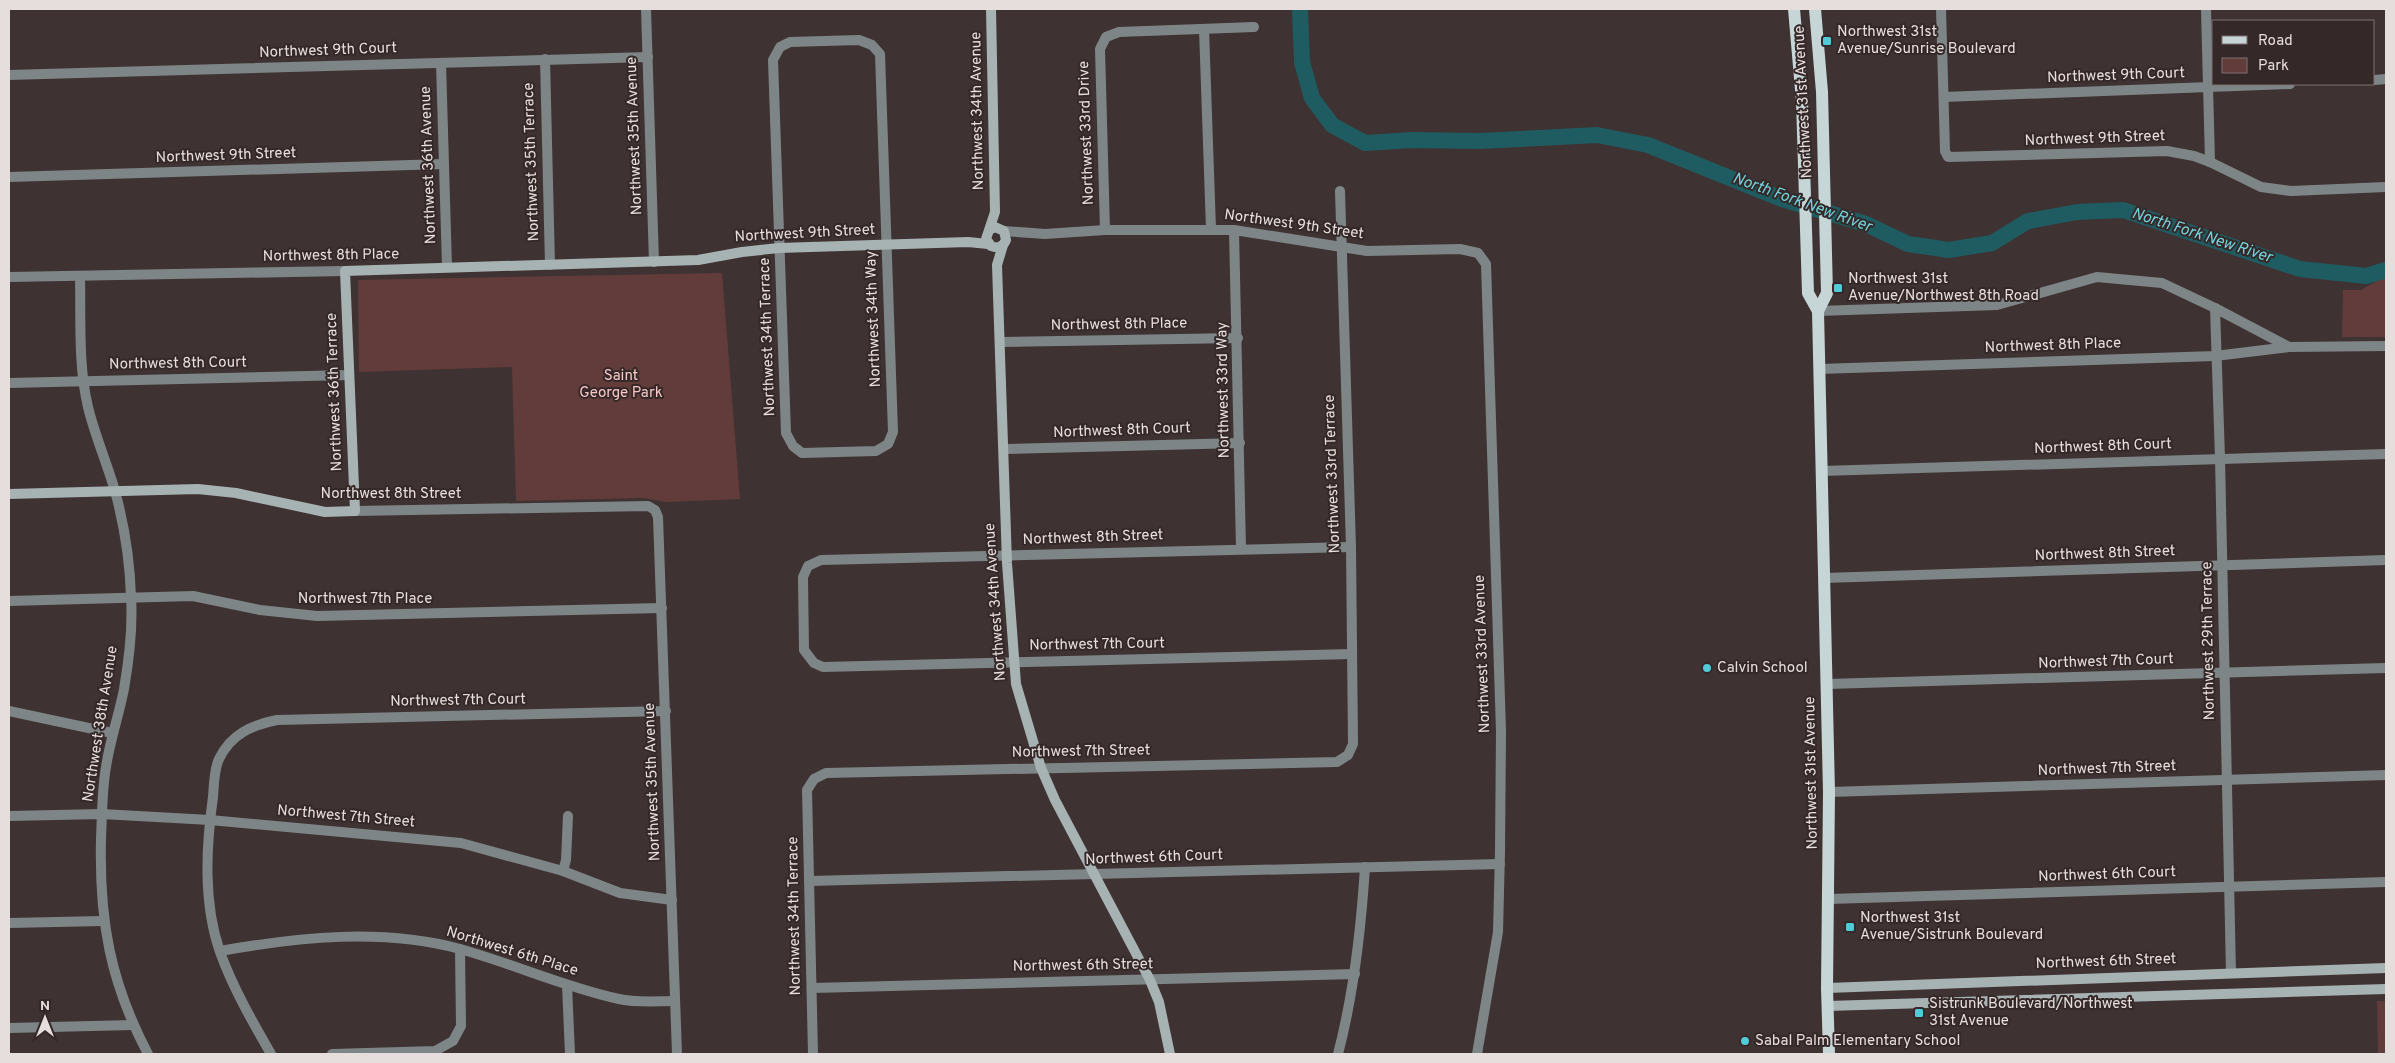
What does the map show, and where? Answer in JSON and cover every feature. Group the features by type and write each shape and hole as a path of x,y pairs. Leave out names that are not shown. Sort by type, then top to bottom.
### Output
{"main road":[{"name":"Northwest 31st Avenue","path":"1794,9 1802,101 1808,293 1818,311"},
{"name":"Northwest 31st Avenue","path":"1815,9 1823,128 1826,293 1818,311 1818,369 1830,792 1827,988 1829,1054"},
{"path":"1802,101 1808,114 1823,128"}],"street":[{"name":"Northwest 35th Avenue","path":"646,9 654,262"},
{"name":"Northwest 34th Avenue","path":"988,231 995,212 991,9"},
{"path":"1941,9 1944,97"},
{"path":"2206,9 2210,162"},
{"path":"1211,229 1204,28 1254,27"},
{"name":"Northwest 33rd Drive","path":"1105,230 1100,49 1106,37 1119,32 1204,28"},
{"name":"Northwest 34th Way","path":"780,47 790,42 859,40 872,45 880,54 887,245 893,432 888,444 876,452 802,453 793,446"},
{"name":"Northwest 34th Terrace","path":"780,47 773,60 779,248 786,433 793,446"},
{"name":"Northwest 9th Court","path":"9,75 648,57"},
{"name":"Northwest 35th Terrace","path":"545,59 550,265"},
{"name":"Northwest 36th Avenue","path":"441,63 447,268"},
{"name":"Northwest 9th Court","path":"1944,97 2270,85"},
{"name":"Northwest 9th Street","path":"1944,97 1945,151 1948,157 2167,151 2194,156 2210,162 2261,187 2291,190 2386,188"},
{"name":"Northwest 9th Street","path":"9,176 444,164"},
{"name":"Northwest 33rd Terrace","path":"1340,191 1340,248 1351,547 1353,744 1348,755"},
{"name":"Northwest 34th Avenue","path":"995,212 1003,230"},
{"path":"995,228 1003,230 1006,236 1004,244 997,248 989,245 986,239 988,231 995,228"},
{"name":"Northwest 9th Street","path":"1004,244 1019,238 1045,234 1105,230 1211,229 1234,230 1367,251 1460,249 1478,253"},
{"name":"Northwest 9th Street","path":"1003,230 1045,234"},
{"name":"Northwest 33rd Way","path":"1234,230 1242,549"},
{"name":"Northwest 9th Street","path":"959,243 988,231"},
{"name":"Northwest 9th Street","path":"654,262 698,260 779,248 981,242 989,245"},
{"name":"Northwest 34th Avenue","path":"997,265 1004,244"},
{"name":"Northwest 34th Avenue","path":"989,245 997,265 1005,449 1007,556 1016,684 1041,768 1094,875 1150,980 1159,1002 1170,1054"},
{"name":"Northwest 33rd Avenue","path":"1477,1054 1498,932 1501,731 1486,264 1478,253"},
{"name":"Northwest 8th Place","path":"9,277 345,271 654,262"},
{"name":"Northwest 36th Terrace","path":"345,271 355,512"},
{"name":"Northwest 38th Avenue","path":"80,276 83,380 88,408 115,491 132,598 130,642 124,690 112,733 106,769 102,814 101,880 103,921 111,962 133,1025 148,1054"},
{"path":"1818,311 1997,305 2097,277 2162,283 2215,308 2289,348"},
{"name":"Northwest 29th Terrace","path":"2215,308 2231,973"},
{"name":"Northwest 8th Place","path":"1000,342 1238,338"},
{"name":"Northwest 8th Place","path":"1818,369 2215,356 2289,348 2386,346"},
{"name":"Northwest 8th Court","path":"9,383 349,375"},
{"name":"Northwest 8th Court","path":"1005,449 1240,443"},
{"name":"Northwest 8th Court","path":"1822,471 2386,454"},
{"name":"Northwest 8th Street","path":"9,494 198,489 236,493 325,512 648,506 655,510"},
{"name":"Northwest 35th Avenue","path":"655,510 658,518 662,608 677,1054"},
{"name":"Northwest 8th Street","path":"814,663 804,650 803,577 808,566 820,560 1351,547"},
{"name":"Northwest 8th Street","path":"1824,578 2386,560"},
{"name":"Northwest 7th Place","path":"9,601 193,596 260,610 317,616 662,608"},
{"name":"Northwest 7th Court","path":"814,663 823,667 1352,654"},
{"name":"Northwest 7th Court","path":"1827,684 2386,668"},
{"path":"9,710 112,733"},
{"name":"Northwest 7th Court","path":"210,820 219,759 232,740 252,725 277,720 666,711"},
{"name":"Northwest 7th Street","path":"814,779 826,773 1337,762 1348,755"},
{"name":"Northwest 7th Street","path":"1830,792 2386,775"},
{"name":"Northwest 34th Terrace","path":"813,1054 807,790 814,779"},
{"name":"Northwest 7th Street","path":"9,816 102,814 210,820 461,843 563,871 620,893 672,900"},
{"path":"563,871 566,860 568,816"},
{"path":"210,820 208,850 209,896 213,924 220,951 242,1004 271,1054"},
{"name":"Northwest 6th Court","path":"809,881 1500,864"},
{"path":"1338,1054 1355,974 1366,867"},
{"name":"Northwest 6th Court","path":"1829,899 2386,882"},
{"path":"9,923 103,921"},
{"name":"Northwest 6th Place","path":"220,951 285,940 341,937 398,939 460,949 567,985 621,1000 676,1001"},
{"path":"332,1054 435,1051 453,1041 461,1026 460,949"},
{"name":"Northwest 6th Street","path":"1827,988 2386,968"},
{"name":"Northwest 6th Street","path":"812,988 1355,974"},
{"path":"567,985 570,1054"},
{"path":"1828,1006 2386,989"},
{"path":"9,1028 133,1025"}],"green space":[{"name":"Saint George Park","path":"722,273 740,499 666,502 644,498 516,501 512,367 359,372 358,280"},
{"path":"2386,276 2386,337 2342,337 2343,290 2361,290"},
{"path":"2377,1001 2386,1001 2386,1054 2378,1054"}],"waterway":[{"name":"North Fork New River","path":"1300,9 1302,62 1312,98 1332,125 1365,143 1412,140 1480,141 1597,135 1648,145 1782,199 1866,224 1908,244 1949,250 1992,243 2028,221 2077,212 2123,210 2300,269 2366,276 2386,270"}],"place":[{"name":"Northwest 31st Avenue/Sunrise Boulevard","path":"1827,41"},
{"name":"Northwest 31st Avenue/Northwest 8th Road","path":"1838,288"},
{"name":"Calvin School","path":"1707,668"},
{"name":"Northwest 31st Avenue/Sistrunk Boulevard","path":"1850,927"},
{"name":"Sistrunk Boulevard/Northwest 31st Avenue","path":"1919,1013"},
{"name":"Sabal Palm Elementary School","path":"1745,1041"}]}
